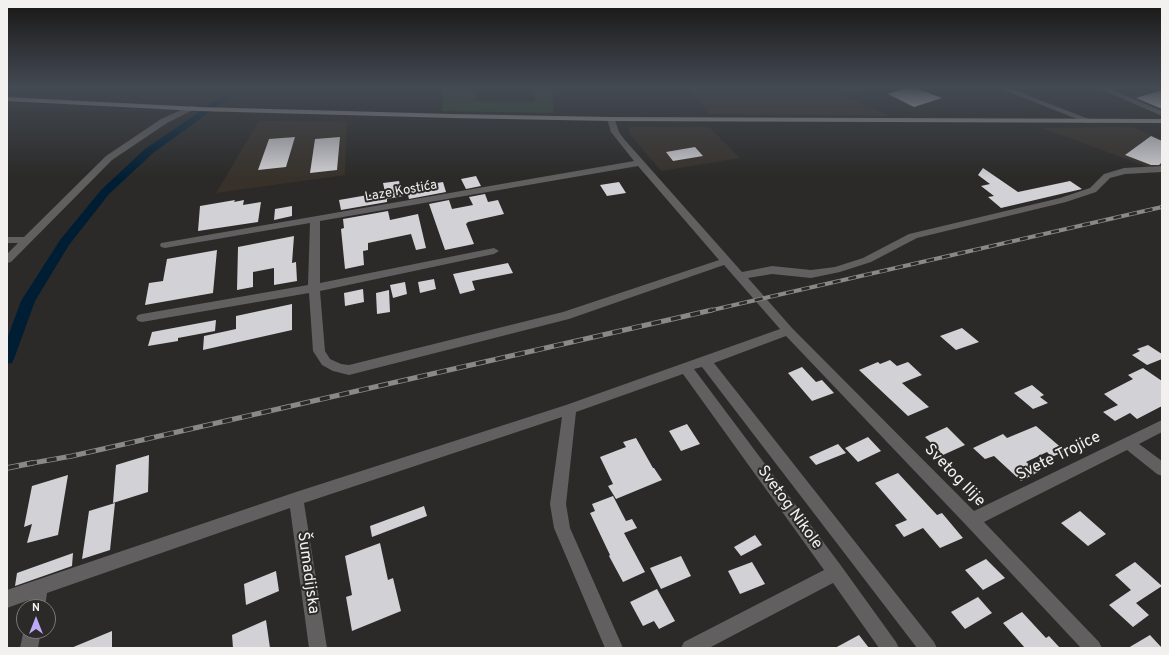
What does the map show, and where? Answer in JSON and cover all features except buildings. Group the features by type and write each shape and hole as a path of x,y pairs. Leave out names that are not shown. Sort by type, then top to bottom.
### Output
{"main road":[{"path":"588,119 1090,122 1162,121"}],"street":[{"path":"7,260 109,158 164,121 170,119"},
{"name":"Svetog Ilije","path":"611,119 615,132 640,163 788,331 972,520 1093,648"},
{"path":"1081,119 1090,122"},
{"name":"Laze Kostića","path":"165,245 315,221 640,163"},
{"path":"740,276 772,270 811,274 836,270 867,260 913,236 1063,200 1093,190 1107,176 1124,171 1162,169"},
{"path":"315,221 314,288 319,351 326,362 338,368 349,370 565,316 726,261"},
{"path":"7,240 27,240"},
{"path":"142,318 314,288 494,251"},
{"path":"7,599 296,499 570,409 706,362 788,331"},
{"path":"706,362 928,648"},
{"name":"Svetog Nikole","path":"687,368 890,648"},
{"path":"570,409 558,504 562,528 614,648"},
{"name":"Svete Trojice","path":"972,520 1162,426"},
{"path":"1128,443 1162,470"},
{"name":"Šumadijska","path":"296,499 318,648"},
{"path":"690,648 836,573"},
{"path":"38,599 40,587"}],"shaded area":[{"path":"259,121 347,122 345,175 216,193"},
{"path":"629,127 709,127 740,158 661,171 630,134"},
{"path":"1131,127 1162,139 1162,166 1148,167 1042,128"}],"waterway":[{"path":"7,359 28,301 64,243 105,192 149,151 195,119"}],"railway":[{"path":"708,311 1162,207"},
{"path":"27,464 72,456 712,310"},
{"path":"27,464 32,463"},
{"path":"7,468 27,464"}]}
